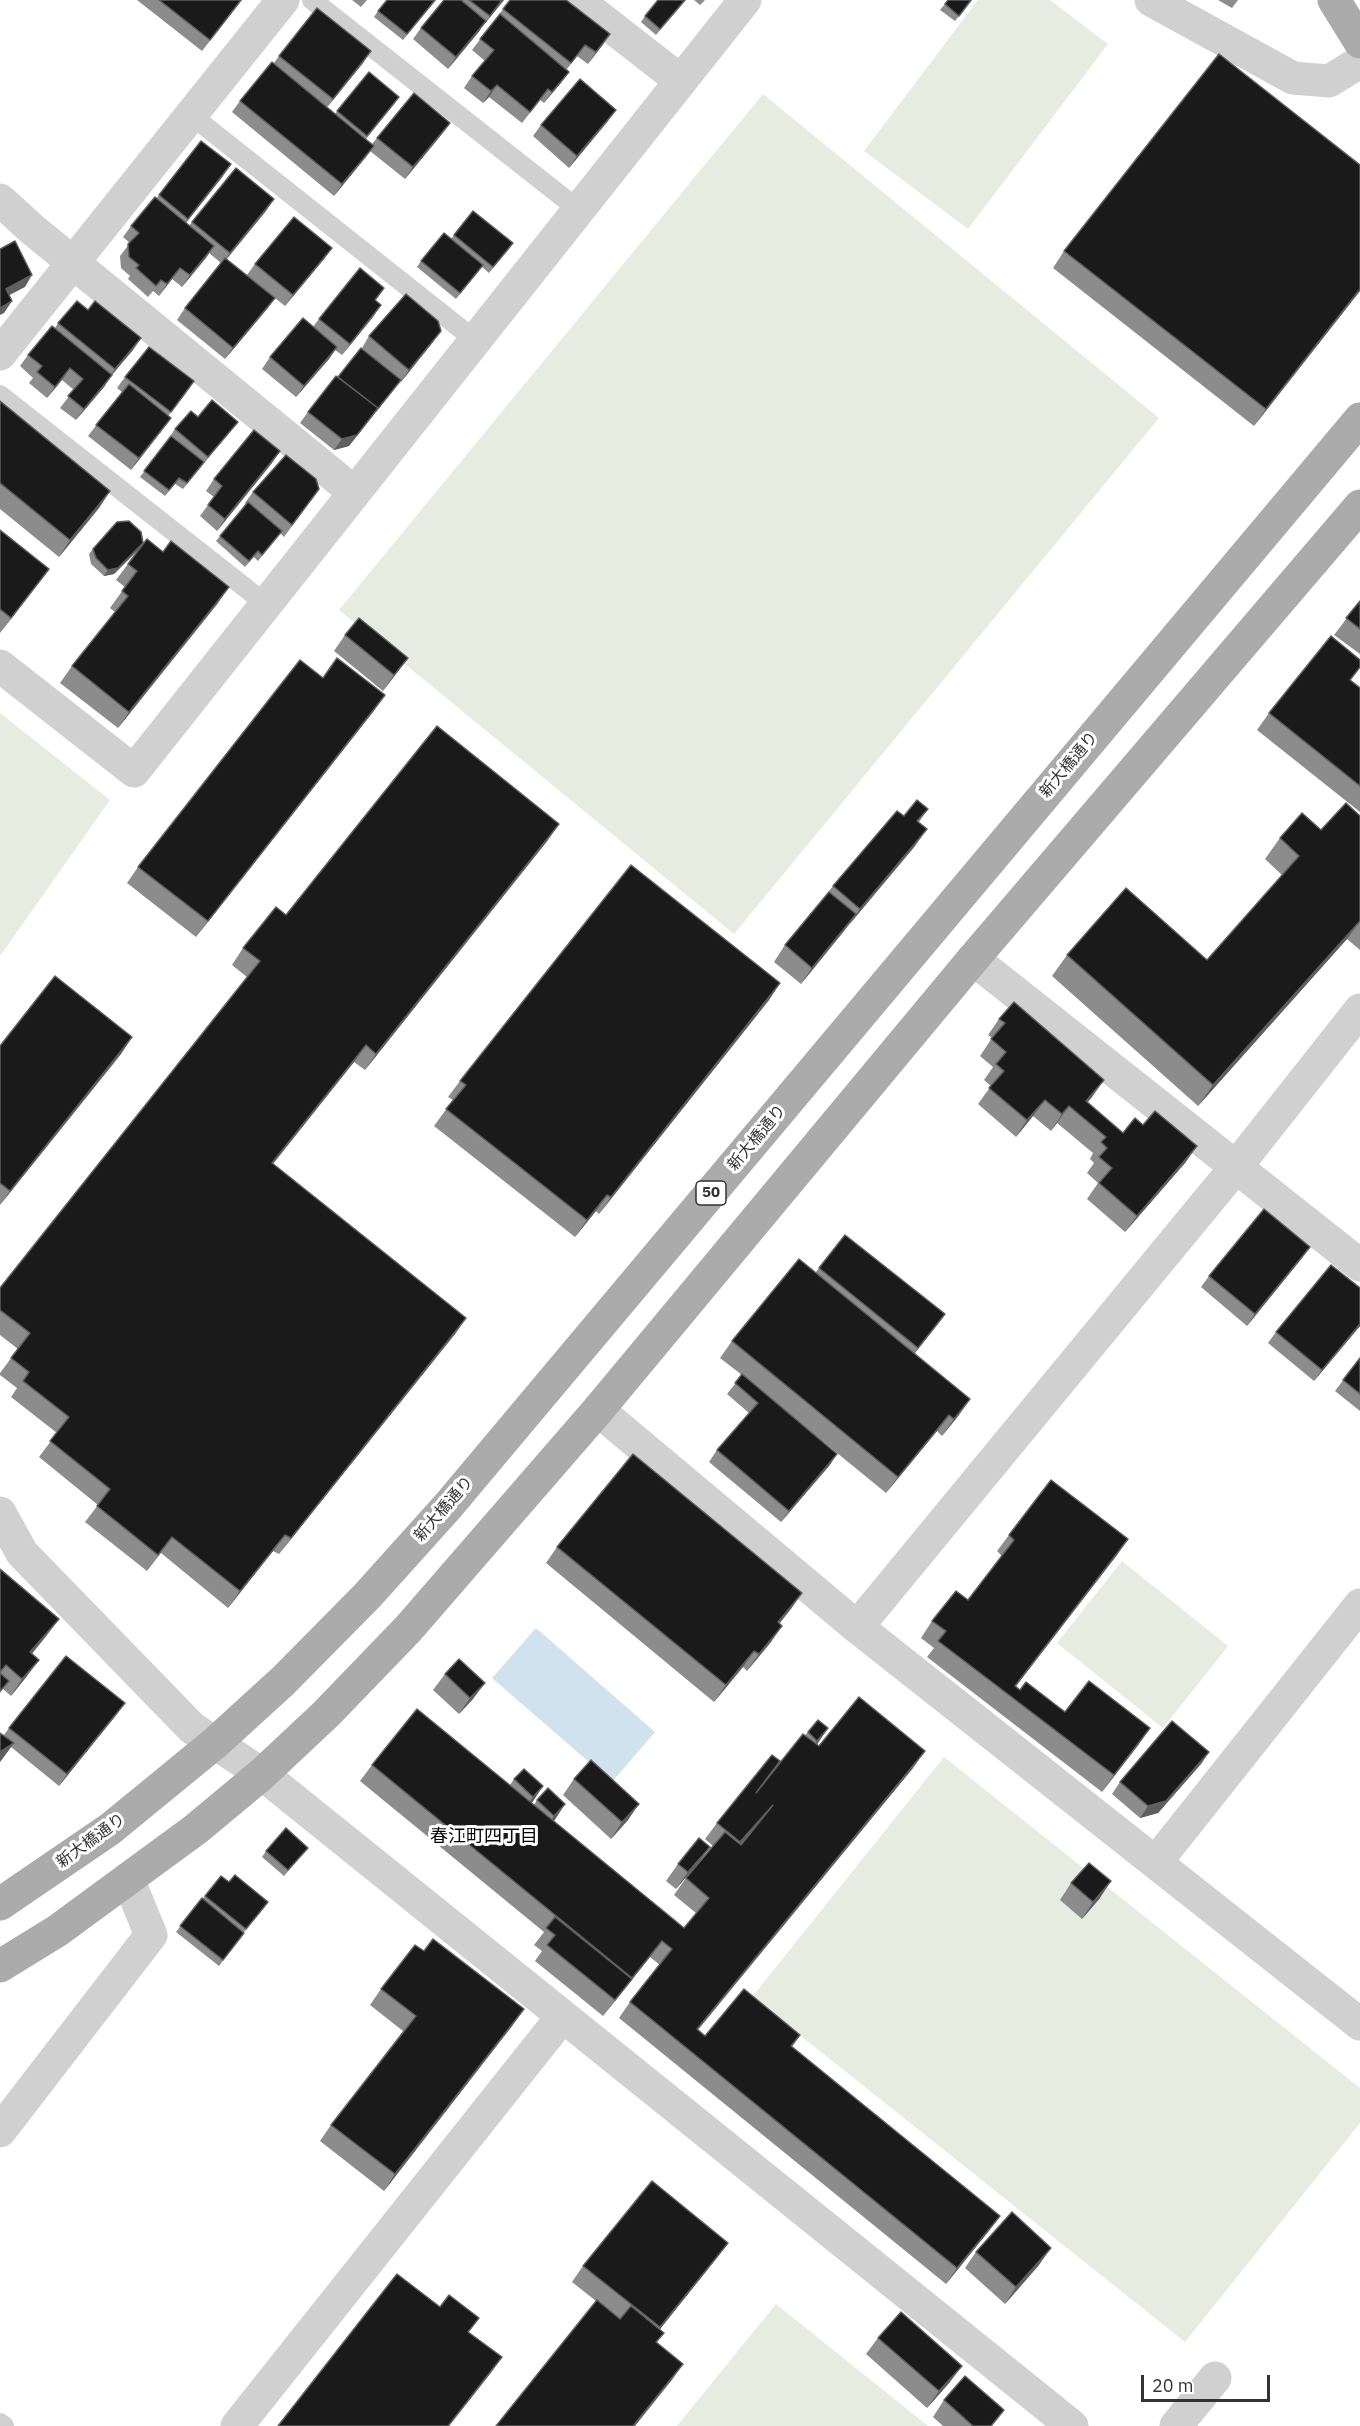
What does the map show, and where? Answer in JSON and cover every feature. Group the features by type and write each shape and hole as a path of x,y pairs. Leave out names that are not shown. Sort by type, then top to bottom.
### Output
{"main road":[{"path":"1334,0 1360,42"},
{"name":"新大橋通り","path":"0,1904 110,1829 215,1743 283,1681 367,1596 456,1497 1360,419"},
{"path":"0,1966 57,1931 196,1829 262,1774 326,1714 408,1629 598,1410 973,959 1360,506"}],"street":[{"path":"577,0 681,81"},
{"path":"0,666 134,771 745,0"},
{"path":"1151,0 1293,78 1329,81 1360,62"},
{"path":"0,354 191,115 277,2"},
{"path":"0,200 354,492"},
{"path":"973,959 1360,1265"},
{"path":"857,1627 1236,1167 1360,1010"},
{"path":"598,1410 857,1627 1360,2024"},
{"path":"2,1522 22,1553 192,1728 262,1774 562,2018 1072,2426"},
{"path":"1156,1862 1360,1605"},
{"path":"0,2131 151,1935 128,1879"},
{"path":"237,2426 562,2018"},
{"path":"1176,2426 1215,2378"}],"lane":[{"path":"312,0 579,210"},
{"path":"191,115 475,340"},
{"path":"0,395 266,604"}],"shaded area":[{"path":"978,0 1050,0 1108,44 968,229 864,151"},
{"path":"763,94 1159,418 734,934 339,610"},
{"path":"0,713 110,800 0,956"},
{"path":"1122,1561 1228,1646 1163,1728 1057,1643"},
{"path":"944,1757 1360,2088 1360,2123 1185,2342 752,1997"},
{"path":"776,2304 928,2426 677,2426"}],"water":[{"path":"536,1628 655,1732 612,1782 492,1678"}],"building":[{"path":"159,0 241,0 210,40"},
{"path":"387,0 435,0 407,34 378,11"},
{"path":"444,0 461,0 486,21 456,57 421,28"},
{"path":"469,0 502,0 490,16"},
{"path":"510,0 566,0 610,34 596,52 585,45 571,63 503,9"},
{"path":"658,0 685,0 660,29 645,16"},
{"path":"948,0 971,0 959,16 945,4"},
{"path":"317,8 371,51 333,99 279,56"},
{"path":"500,14 569,72 552,92 548,89 530,112 497,85 491,91 472,76 494,50 480,39"},
{"path":"1219,54 1360,165 1360,289 1266,409 1064,251"},
{"path":"272,62 374,146 342,184 240,101"},
{"path":"369,72 399,97 367,136 337,111"},
{"path":"580,79 616,110 577,156 541,125"},
{"path":"414,93 450,123 413,167 377,138"},
{"path":"201,141 231,164 188,219 159,195"},
{"path":"236,168 274,199 230,253 192,222"},
{"path":"155,197 214,246 190,275 180,268 167,284 161,280 156,286 136,268 139,265 129,257 128,244 139,233 131,226"},
{"path":"473,211 513,243 493,267 454,235"},
{"path":"294,217 332,248 293,295 255,264"},
{"path":"444,233 483,265 460,293 421,261"},
{"path":"15,241 32,275 6,289 12,301 0,308 0,249"},
{"path":"225,258 275,298 233,348 185,308"},
{"path":"360,268 384,288 375,300 381,305 350,344 319,319"},
{"path":"406,294 438,321 441,331 409,370 369,336"},
{"path":"77,301 88,310 95,301 141,338 115,369 58,323"},
{"path":"303,318 337,347 304,386 270,357"},
{"path":"52,326 112,375 84,409 68,396 83,379 70,368 55,387 37,372 42,366 28,355"},
{"path":"149,347 194,381 171,412 125,377"},
{"path":"361,348 401,380 376,411 378,408 338,377"},
{"path":"336,376 378,408 357,435 342,439 308,412"},
{"path":"129,384 171,418 139,458 96,425"},
{"path":"212,400 238,422 208,457 175,429 191,411 198,417"},
{"path":"0,401 110,491 70,540 0,483"},
{"path":"254,430 280,451 225,519 208,505 222,486 214,479"},
{"path":"171,436 204,462 187,483 179,478 169,490 144,471"},
{"path":"286,455 316,479 319,489 292,525 253,492"},
{"path":"248,502 282,531 262,555 258,551 249,561 220,536"},
{"path":"129,521 141,532 143,543 118,568 108,570 96,558 93,549 117,522"},
{"path":"0,530 49,569 11,618 0,609"},
{"path":"147,539 163,552 171,541 229,587 129,712 72,666 128,596 122,591 137,571 128,564"},
{"path":"1360,601 1360,629 1346,618"},
{"path":"359,618 408,658 394,675 345,635"},
{"path":"1331,636 1360,660 1360,667 1350,680 1360,688 1360,786 1269,713"},
{"path":"337,658 385,695 208,921 138,867 300,660 323,678"},
{"path":"437,726 559,824 376,1054 366,1045 272,1163 466,1318 291,1538 285,1535 240,1591 172,1537 158,1555 97,1506 110,1489 50,1441 69,1417 23,1381 29,1372 11,1358 30,1333 0,1310 0,1288 260,961 243,948 276,907 286,915"},
{"path":"917,800 928,809 917,821 927,829 860,909 833,886 897,811 904,816"},
{"path":"1346,803 1360,816 1360,921 1213,1085 1067,955 1126,888 1207,960 1299,856 1280,838 1302,813 1321,830"},
{"path":"631,865 780,983 611,1197 607,1195 587,1220 446,1109 466,1085 460,1081"},
{"path":"829,892 856,914 812,968 785,945"},
{"path":"55,976 132,1037 10,1191 0,1183 0,1046"},
{"path":"1014,1002 1104,1080 1086,1101 1123,1133 1135,1118 1143,1125 1155,1111 1197,1146 1137,1216 1099,1183 1112,1168 1099,1157 1107,1148 1101,1142 1106,1137 1069,1106 1062,1114 1045,1100 1027,1120 989,1088 1004,1071 996,1064 1006,1052 991,1039 1005,1023 999,1019"},
{"path":"1264,1209 1310,1247 1255,1314 1209,1276"},
{"path":"845,1235 945,1314 918,1348 819,1268"},
{"path":"799,1259 970,1399 954,1419 949,1415 898,1477 732,1341"},
{"path":"1331,1265 1360,1288 1360,1324 1322,1370 1276,1332"},
{"path":"1360,1358 1360,1394 1343,1380"},
{"path":"742,1374 837,1454 789,1511 717,1450 758,1403 735,1383"},
{"path":"633,1454 802,1593 778,1622 782,1626 759,1654 754,1651 726,1685 557,1547"},
{"path":"1051,1480 1128,1539 1015,1686 1020,1690 1026,1682 1065,1712 1089,1681 1150,1728 1114,1775 938,1641 946,1631 932,1621 956,1591 968,1600 1014,1540 1009,1535"},
{"path":"0,1569 59,1619 30,1652 39,1660 22,1679 6,1665 0,1672"},
{"path":"66,1656 125,1703 67,1774 9,1728"},
{"path":"459,1659 485,1683 470,1698 445,1674"},
{"path":"0,1673 9,1681 0,1691"},
{"path":"859,1697 925,1751 697,2029 705,2036 744,1989 800,2035 791,2046 1000,2216 957,2268 630,2002 672,1949 662,1941 632,1978 372,1765 417,1709 684,1928 709,1898 686,1878 725,1832 741,1845 773,1805 740,1842 717,1823 772,1755 780,1761 756,1793 803,1734 819,1746"},
{"path":"818,1720 828,1728 817,1741 808,1732"},
{"path":"1172,1721 1209,1752 1166,1801 1148,1806 1120,1782"},
{"path":"0,1733 14,1743 0,1752"},
{"path":"591,1760 639,1804 622,1822 574,1779"},
{"path":"524,1769 543,1786 533,1797 514,1779"},
{"path":"548,1788 565,1804 554,1816 537,1800"},
{"path":"286,1828 308,1848 288,1870 266,1851"},
{"path":"699,1838 710,1847 688,1872 678,1864"},
{"path":"1089,1863 1111,1881 1093,1902 1071,1883"},
{"path":"235,1875 268,1902 246,1929 205,1896 221,1876 229,1882"},
{"path":"202,1898 244,1933 223,1960 180,1926"},
{"path":"555,1917 632,1979 615,2000 547,1945 555,1935 546,1928"},
{"path":"433,1939 524,2009 395,2174 331,2125 416,2016 381,1989 415,1945 424,1951"},
{"path":"652,2181 728,2243 660,2327 583,2266"},
{"path":"1012,2212 1051,2248 1016,2287 976,2252"},
{"path":"397,2274 440,2307 449,2295 479,2318 468,2332 502,2357 448,2426 278,2426"},
{"path":"597,2300 620,2319 631,2306 664,2333 656,2342 683,2364 633,2426 496,2426"},
{"path":"901,2312 962,2366 939,2391 878,2338"},
{"path":"965,2376 1004,2410 991,2426 973,2426 944,2400"}],"district":[{"name":"春江町四丁目","path":"484,1837"}]}
